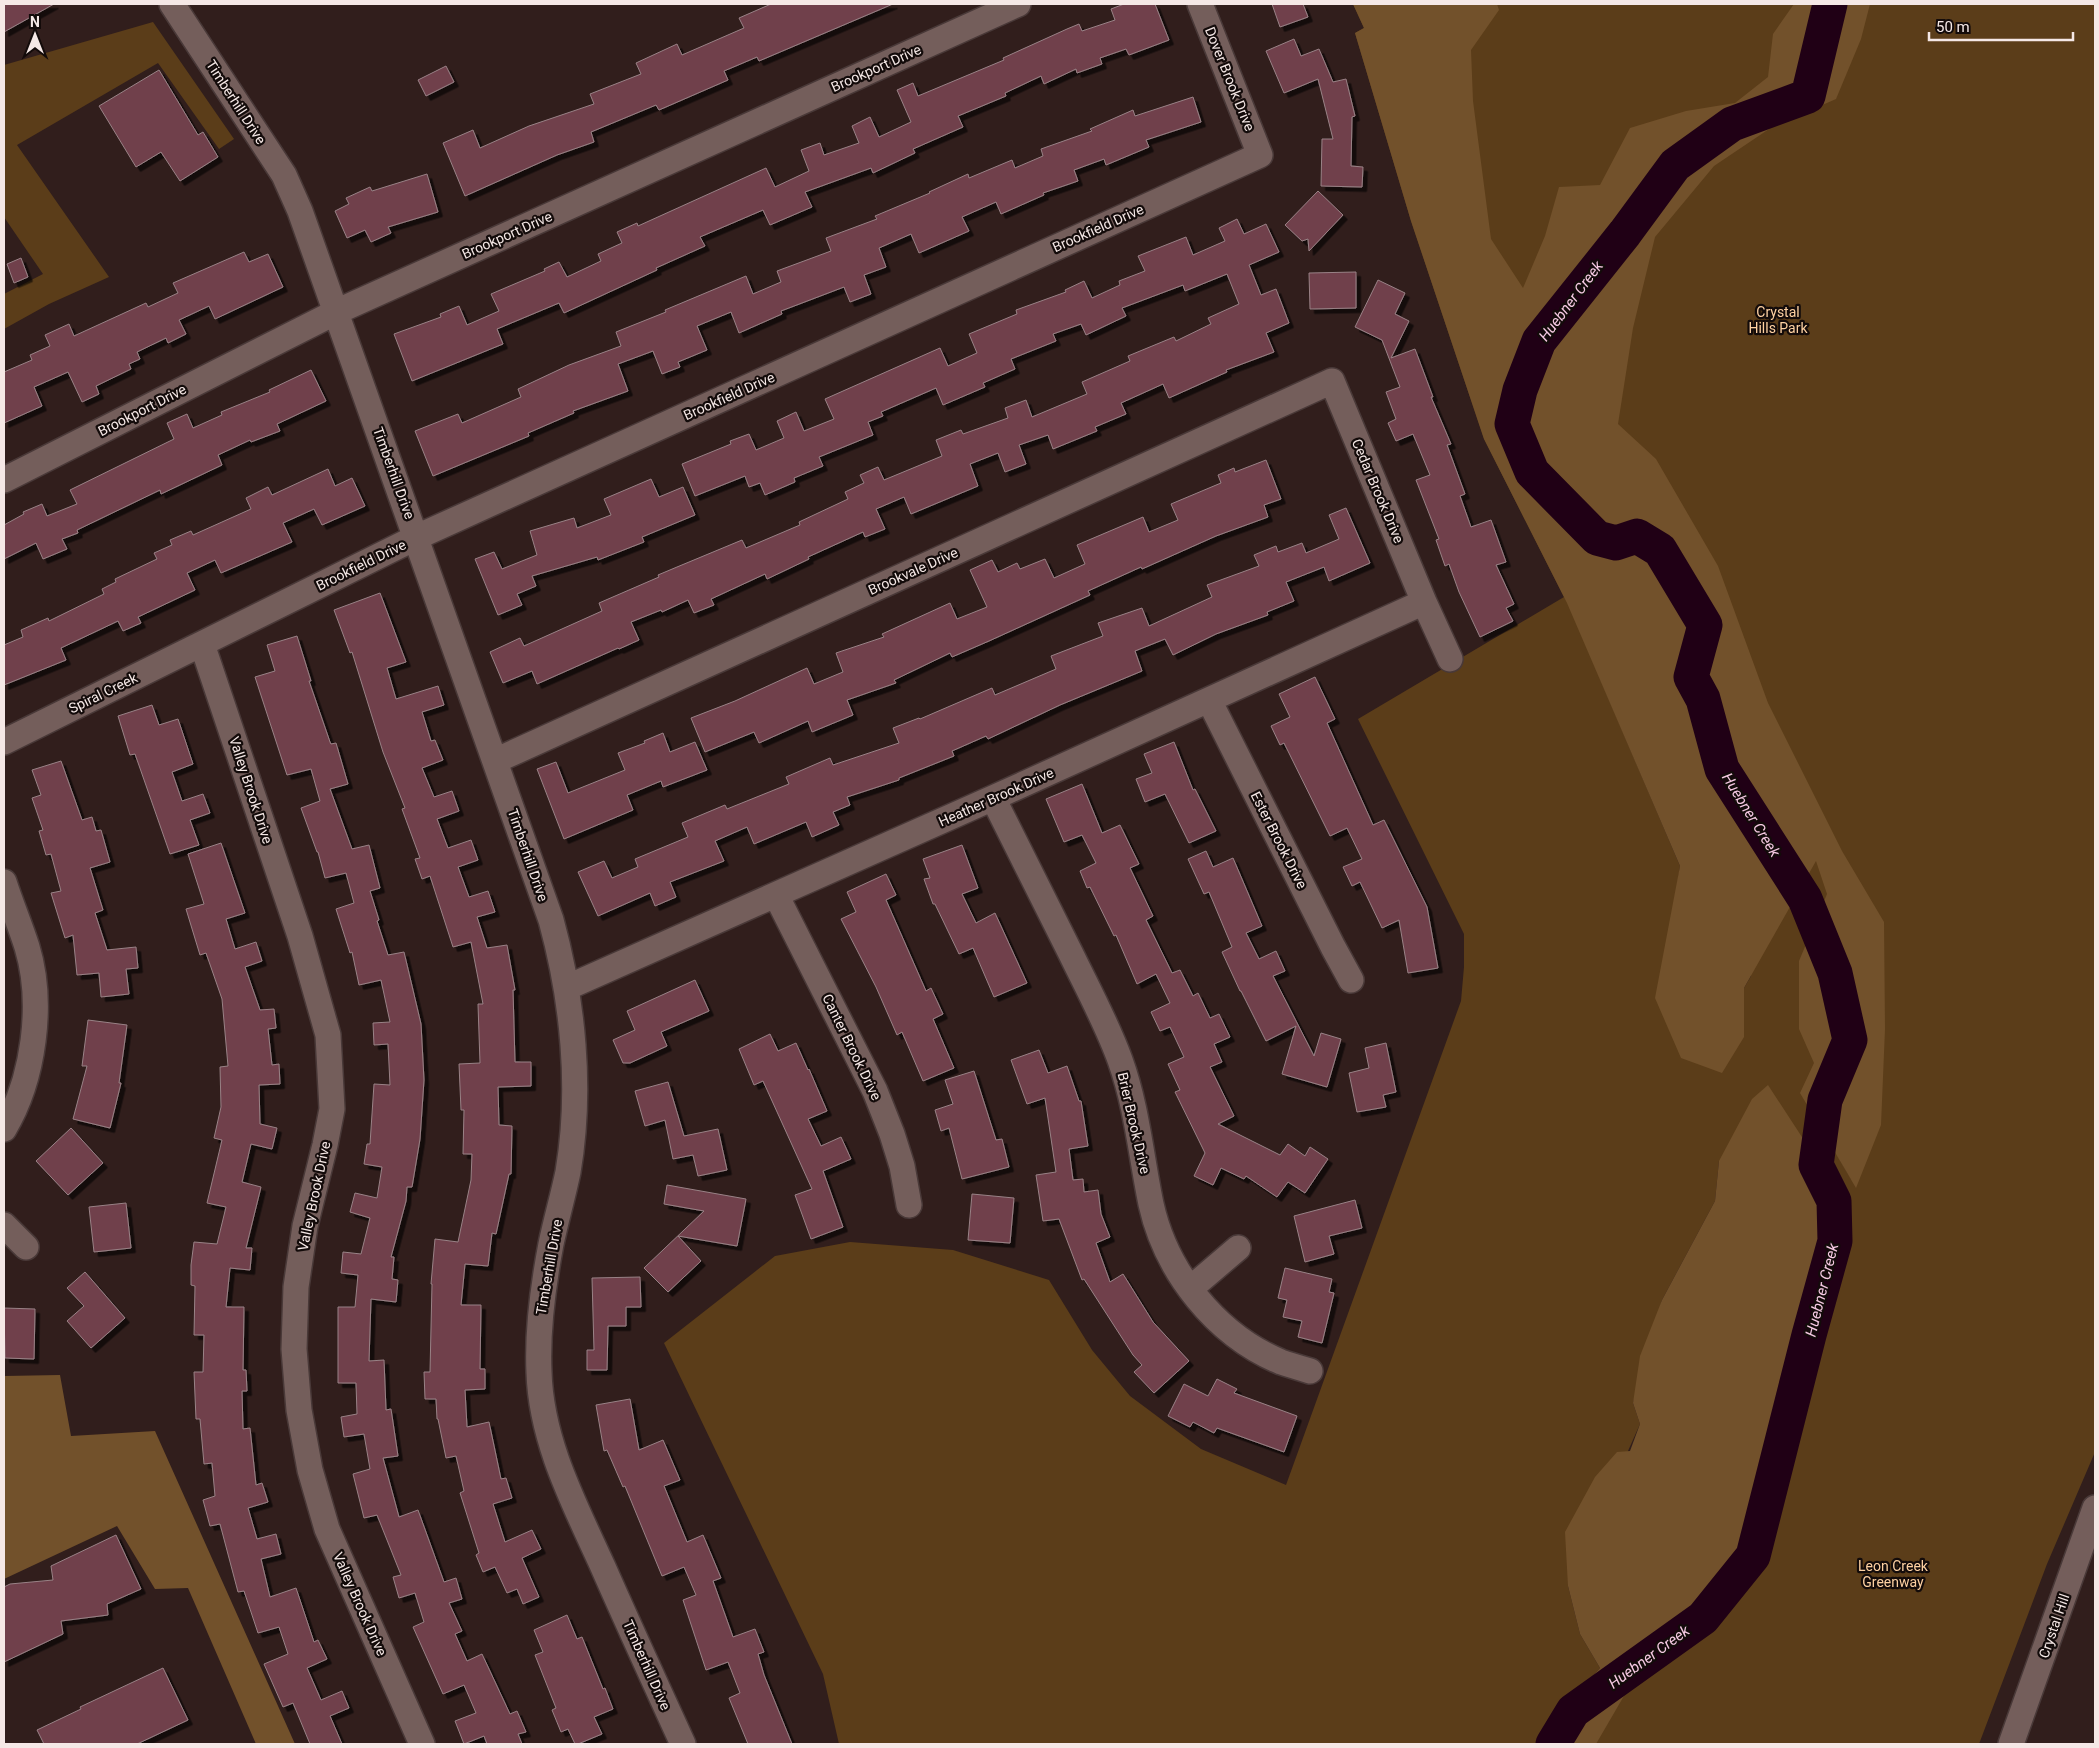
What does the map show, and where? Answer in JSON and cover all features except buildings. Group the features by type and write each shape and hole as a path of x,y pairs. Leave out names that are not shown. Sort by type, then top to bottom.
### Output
{"street":[{"name":"Timberhill Drive","path":"172,4 284,175 300,211 551,920 561,956 566,988 574,1074 574,1116 568,1171 551,1244 542,1298 539,1373 542,1404 561,1475 683,1744"},
{"name":"Brookport Drive","path":"4,480 336,312 1018,4"},
{"name":"Dover Brook Drive","path":"1200,4 1260,155"},
{"name":"Brookfield Drive","path":"202,644 417,538 1260,155"},
{"name":"Cedar Brook Drive","path":"1332,381 1424,602 1450,659"},
{"name":"Brookvale Drive","path":"495,761 1332,381"},
{"name":"Heather Brook Drive","path":"566,988 994,798 1424,602"},
{"name":"Spiral Creek","path":"4,742 202,644"},
{"name":"Valley Brook Drive","path":"202,644 300,936 328,1035 332,1109 305,1226 296,1287 294,1348 299,1410 310,1470 327,1529 422,1744"},
{"name":"Ester Brook Drive","path":"1209,700 1333,947 1352,980"},
{"name":"Brier Brook Drive","path":"994,798 1096,1005 1120,1060 1138,1124 1151,1204 1158,1227 1177,1270 1205,1308 1240,1339 1281,1362 1310,1371"},
{"path":"4,882 28,949 34,989 34,1035 31,1057 18,1099 4,1129"},
{"name":"Canter Brook Drive","path":"776,895 875,1091 900,1158 909,1205"},
{"path":"4,1225 26,1247"},
{"path":"1190,1289 1238,1248"},
{"name":"Crystal Hill","path":"2012,1744 2095,1508"}],"green space":[{"path":"1353,4 2095,4 2095,1452 2047,1564 1979,1744 839,1744 823,1674 664,1343 775,1256 850,1242 953,1250 1049,1280 1092,1350 1130,1396 1201,1449 1286,1485 1461,1001 1464,934 1358,719 1564,597 1484,439 1411,221 1355,33 1364,28","holes":["1573,615 1751,976 1744,988 1744,1037 1676,894 1680,866","1805,1084 1851,1179 1801,1093","1719,1161 1776,1478 1756,1543 1690,1624 1553,1719 1600,1668 1580,1634 1568,1586 1640,1424 1633,1403 1662,1300 1715,1201"]},
{"path":"153,22 234,139 219,149 158,63 17,145 109,277 49,304 4,329 4,294 43,274 4,217 4,65"}],"shaded area":[{"path":"1353,4 1497,4 1499,10 1471,50 1473,101 1491,239 1523,288 1545,236 1559,187 1600,185 1630,128 1686,111 1735,103 1768,77 1773,34 1794,4 1870,4 1861,39 1836,99 1772,127 1714,166 1655,237 1633,328 1618,424 1656,459 1718,566 1768,703 1842,851 1884,922 1885,1029 1881,1125 1856,1188 1800,1093 1814,1063 1799,1029 1799,961 1827,894 1816,861 1744,988 1744,1037 1722,1073 1681,1058 1655,998 1680,866 1567,603 1484,439 1411,221 1355,33 1364,28"},
{"path":"1768,1085 1828,1177 1845,1227 1776,1478 1756,1543 1690,1624 1635,1677 1596,1744 1552,1744 1547,1731 1553,1719 1600,1668 1580,1634 1568,1586 1565,1532 1595,1477 1617,1452 1630,1451 1640,1424 1633,1403 1640,1356 1662,1300 1715,1201 1719,1161 1752,1099"},
{"path":"60,1375 71,1436 155,1431 295,1744 256,1744 188,1588 155,1589 117,1526 4,1579 4,1376"}],"waterway":[{"name":"Huebner Creek","path":"1553,1744 1573,1711 1703,1618 1753,1556 1835,1241 1834,1201 1816,1165 1825,1100 1850,1040 1835,973 1805,899 1722,769 1703,699 1691,677 1705,625 1660,550 1637,536 1616,543 1597,538 1532,472 1512,424 1520,390 1539,341 1625,233 1675,165 1732,124 1808,96 1830,4"}],"park label":[{"name":"Crystal Hills Park","path":"1778,320"},
{"name":"Leon Creek Greenway","path":"1893,1574"}]}
